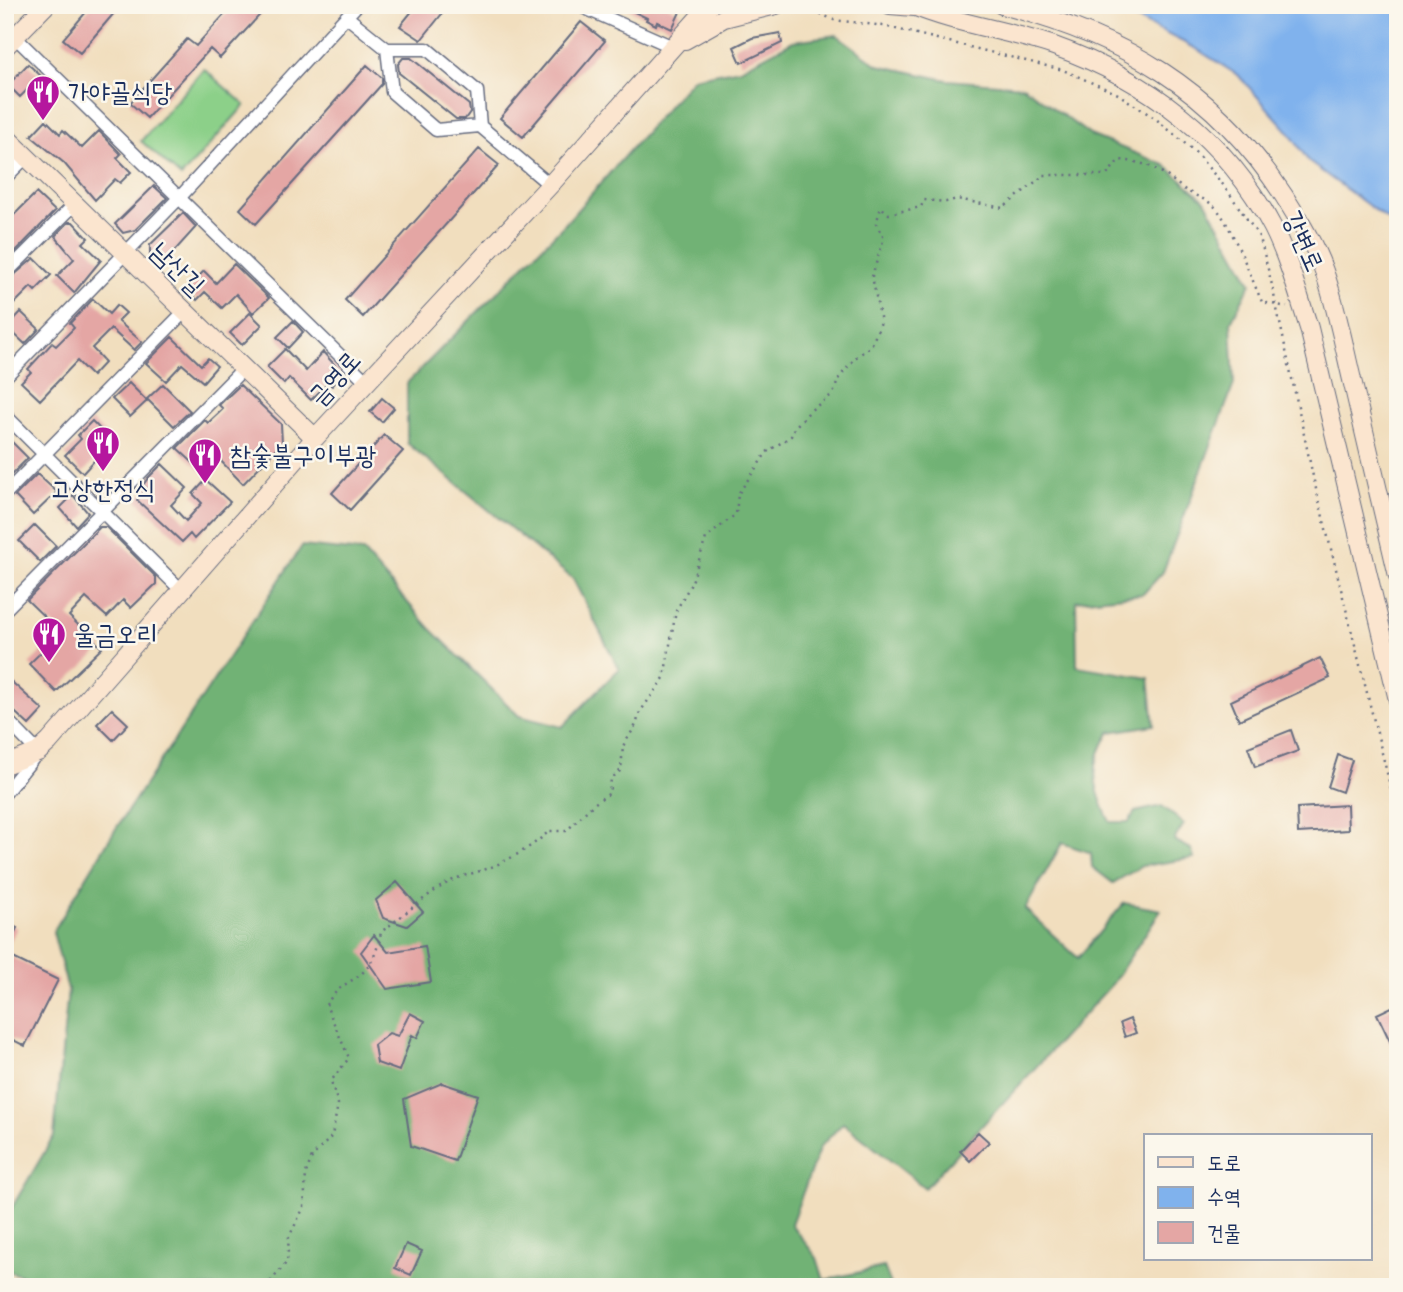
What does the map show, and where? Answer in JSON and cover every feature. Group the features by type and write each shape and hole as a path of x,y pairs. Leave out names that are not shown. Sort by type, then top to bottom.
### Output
{"street":[{"path":"46,5 10,42 181,196 366,381"},
{"path":"5,377 181,196 356,5"},
{"path":"578,5 673,47 724,18 776,5"},
{"name":"강변로","path":"890,5 913,6 1055,46 1113,70 1163,100 1198,129 1242,181 1272,227 1293,274 1398,700"},
{"name":"강변로","path":"1002,5 1069,24 1130,53 1185,85 1223,119 1264,166 1300,222 1324,270 1398,576"},
{"name":"금영로","path":"5,793 38,752 183,592 315,438 550,186 708,6"},
{"path":"346,17 387,49 427,49 477,91 480,126 550,186"},
{"path":"387,49 392,92 436,130 480,126"},
{"name":"남산길","path":"5,136 315,438"},
{"path":"5,178 26,157"},
{"path":"5,274 75,204"},
{"path":"5,494 185,311"},
{"path":"5,610 244,368"},
{"path":"5,415 183,592"},
{"path":"5,718 38,752 5,765"}],"path":[{"path":"801,5 834,20 884,26 1063,70 1118,94 1156,119 1185,144 1225,187 1260,238 1314,481 1398,817"},
{"path":"266,1287 287,1262 289,1237 304,1207 306,1173 312,1157 332,1136 336,1121 338,1104 331,1081 349,1058 326,1004 331,996 365,973 376,956 380,932 406,915 410,906 448,883 509,858 538,842 548,831 566,831 588,807 609,794 611,779 621,770 623,746 636,725 640,712 664,678 676,611 692,582 706,538 736,514 738,494 766,452 791,436 794,428 807,418 811,410 833,394 839,378 855,358 871,346 881,322 872,276 884,238 876,224 881,207 889,214 921,207 925,201 946,202 957,199 1003,208 1044,175 1107,175 1119,160 1133,161 1166,173 1182,188 1214,206 1248,269 1262,302 1277,307 1302,307"}],"green space":[{"path":"837,35 878,65 947,80 1023,86 1090,135 1165,165 1205,200 1251,283 1231,322 1234,384 1163,572 1143,594 1076,601 1077,666 1149,678 1154,725 1110,732 1098,755 1095,776 1104,809 1110,822 1129,822 1135,812 1162,806 1184,824 1174,840 1191,849 1194,858 1142,866 1113,883 1092,867 1091,853 1062,843 1025,909 1078,958 1124,903 1161,910 1113,983 925,1188 843,1123 820,1147 791,1224 817,1258 824,1280 884,1267 892,1287 56,1287 5,1270 5,1219 54,1136 68,990 53,932 115,830 302,546 363,552 430,628 519,716 562,727 619,669 573,579 407,443 407,383 565,224 693,78 740,69 793,41"},
{"path":"204,69 245,105 181,177 141,141"}],"water":[{"path":"1094,5 1398,5 1398,227 1309,162 1289,132 1239,76 1195,48 1139,20"}],"building":[{"path":"92,5 121,5 80,53 63,39"},
{"path":"233,5 269,5 220,58 210,49 147,118 130,103 187,39 196,46"},
{"path":"417,5 449,5 421,40 400,26"},
{"path":"620,5 665,5 680,12 672,29 657,22 656,25"},
{"path":"581,22 605,41 523,137 500,118"},
{"path":"780,33 782,43 741,63 734,47 752,38"},
{"path":"403,58 411,58 469,105 470,112 465,119 456,119 399,73 398,64"},
{"path":"28,64 41,76 20,97 8,85"},
{"path":"367,65 382,78 382,84 256,224 240,209"},
{"path":"46,120 60,134 63,130 82,148 99,131 121,154 117,158 131,172 120,183 115,179 95,200 64,163 31,136"},
{"path":"479,149 499,165 363,317 345,300"},
{"path":"154,186 167,198 135,230 123,233 115,224"},
{"path":"36,193 55,211 14,253 5,245 5,224"},
{"path":"183,213 196,227 159,268 150,259 150,245"},
{"path":"69,222 73,222 88,238 83,243 101,260 74,293 57,276 74,259 55,236"},
{"path":"34,258 51,275 35,291 31,287 14,304 5,295 5,283"},
{"path":"234,264 269,298 253,313 236,294 222,308 205,292 197,300 186,289 204,271 216,283"},
{"path":"93,299 109,314 117,305 126,313 118,321 142,342 134,350 111,329 92,348 105,362 92,376 77,361 40,400 21,382 31,372 28,369 52,343 56,346 74,328 70,323"},
{"path":"21,312 39,329 25,344 7,327"},
{"path":"250,313 262,325 242,345 230,333"},
{"path":"293,321 303,332 288,348 277,337"},
{"path":"172,337 201,365 208,358 217,366 203,382 182,364 166,381 146,363"},
{"path":"285,349 306,371 323,352 343,374 332,386 328,383 311,400 289,378 284,384 267,367"},
{"path":"129,383 147,401 130,417 112,399"},
{"path":"163,384 190,411 174,426 147,399"},
{"path":"240,385 281,424 282,443 243,484 216,456 202,471 177,448 205,420 208,423 223,409 219,405"},
{"path":"382,398 394,408 382,422 370,412"},
{"path":"92,421 112,441 83,473 65,455 81,439 78,435"},
{"path":"5,435 28,458 5,481"},
{"path":"384,435 403,451 350,510 332,493"},
{"path":"162,464 187,488 171,505 186,521 202,503 193,494 206,480 230,502 194,539 190,534 182,542 137,500 147,489 143,485"},
{"path":"37,474 57,492 33,515 15,496"},
{"path":"73,495 88,513 76,526 60,508"},
{"path":"35,525 56,546 40,562 19,541"},
{"path":"100,527 106,527 156,577 156,584 131,608 123,600 107,617 86,598 69,616 102,648 56,692 29,664 61,633 27,600"},
{"path":"1320,658 1330,678 1239,720 1231,701"},
{"path":"5,676 43,710 29,725 5,703"},
{"path":"112,709 128,724 113,740 97,724"},
{"path":"1291,730 1298,751 1255,767 1248,747"},
{"path":"1338,755 1352,760 1342,792 1328,787"},
{"path":"1347,805 1348,830 1298,833 1297,808"},
{"path":"397,882 423,912 407,926 383,918 376,900"},
{"path":"5,922 17,928 5,952"},
{"path":"374,935 388,952 425,946 431,982 387,989 361,952"},
{"path":"5,954 58,980 25,1046 5,1036"},
{"path":"1398,1004 1398,1058 1377,1014"},
{"path":"410,1013 425,1021 417,1038 412,1035 399,1071 377,1063 374,1045 389,1033 398,1036"},
{"path":"1130,1019 1136,1033 1125,1037 1120,1023"},
{"path":"442,1083 478,1095 455,1161 411,1146 404,1099"},
{"path":"978,1132 989,1142 970,1161 960,1151"},
{"path":"406,1244 422,1251 411,1275 395,1268"}],"place":[{"name":"가야골식당","path":"43,122"},
{"name":"고상한정식","path":"103,473"},
{"name":"참숯불구이부광","path":"205,485"},
{"name":"울금오리","path":"49,664"}]}
